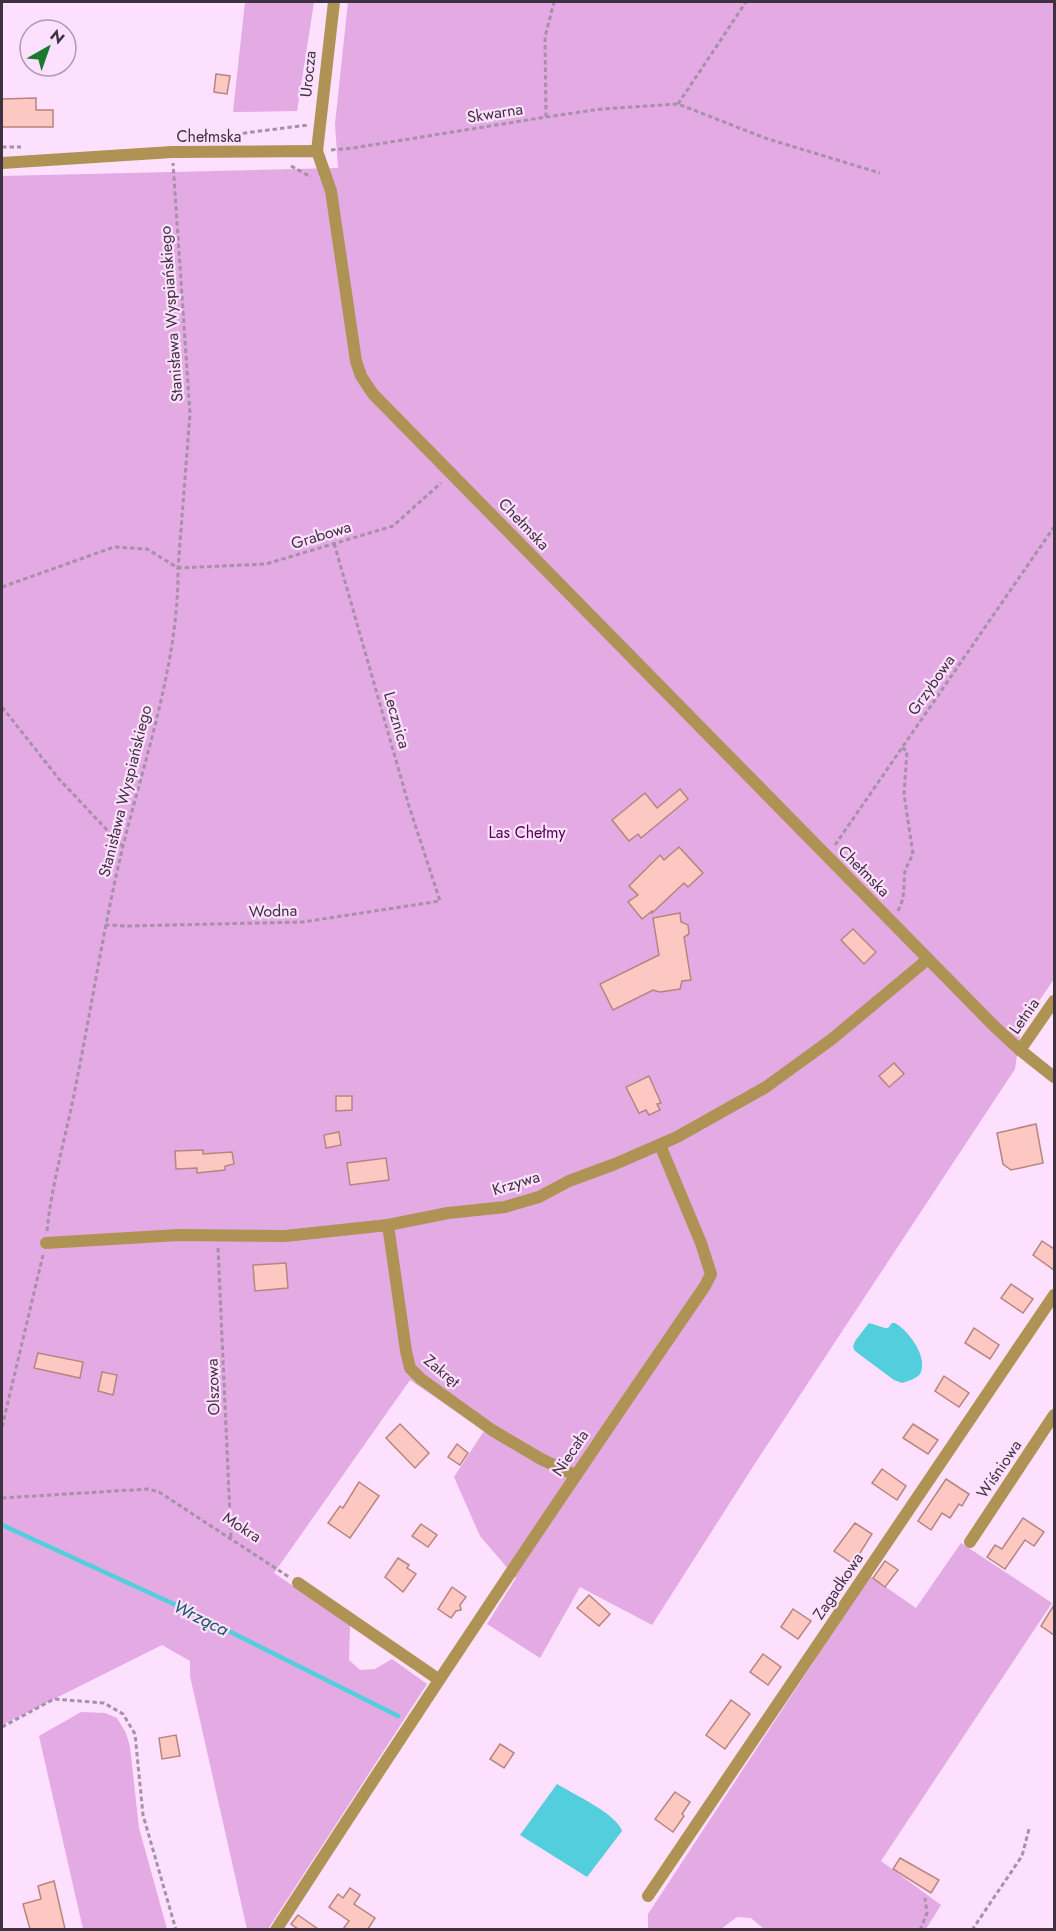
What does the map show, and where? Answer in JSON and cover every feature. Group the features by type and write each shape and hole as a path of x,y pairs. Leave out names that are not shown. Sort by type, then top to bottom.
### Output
{"street":[{"name":"Urocza","path":"317,151 334,2"},
{"name":"Chełmska","path":"2,163 172,152 317,151 331,191 353,346 361,376 377,399 928,959 1020,1050 1054,1077"},
{"name":"Krzywa","path":"46,1243 218,1234 285,1236 388,1225 448,1213 506,1207 538,1197 569,1180 660,1145 712,1119 766,1087 831,1039 928,959"},
{"name":"Letnia","path":"1020,1050 1054,1000"},
{"name":"Niecała","path":"276,1929 438,1679 711,1274 660,1145"},
{"name":"Zakręt","path":"388,1225 410,1368 421,1379 492,1430 541,1459 575,1475"},
{"name":"Zagadkowa","path":"648,1896 1054,1295"},
{"name":"Wiśniowa","path":"970,1542 1054,1415"},
{"path":"298,1583 438,1679"}],"path":[{"path":"546,117 545,37 554,2"},
{"path":"746,2 678,104 756,135 880,173"},
{"name":"Skwarna","path":"317,151 353,148 601,109 678,104"},
{"name":"Stanisława Wyspiańskiego","path":"2,1427 46,1243 57,1170 76,1085 105,925 170,662 178,590 190,414 172,152"},
{"name":"Grabowa","path":"178,568 266,564 393,526 452,474"},
{"name":"Grzybowa","path":"827,857 1054,527"},
{"name":"Lecznica","path":"334,543 409,806 440,901"},
{"path":"2,587 114,547 147,549 178,568"},
{"path":"2,707 59,779 123,847"},
{"path":"897,913 903,899 905,870 913,854 904,794 907,751 902,748"},
{"name":"Wodna","path":"105,925 303,922 440,901"},
{"name":"Olszowa","path":"218,1234 231,1539"},
{"name":"Mokra","path":"2,1498 148,1489 159,1492 298,1583"},
{"path":"2,1727 54,1699 104,1703 123,1714 135,1734 143,1815 176,1929"},
{"path":"972,1929 1022,1856 1029,1829"},
{"path":"920,1929 927,1912 926,1898"}],"green space":[{"path":"245,2 314,2 297,111 233,112"},
{"name":"Las Chełmy","path":"348,2 1054,2 1054,979 1021,1028 1015,1069 754,1465 652,1625 580,1587 540,1658 487,1624 516,1578 480,1536 454,1477 484,1431 410,1380 274,1573 350,1625 349,1660 360,1670 375,1669 392,1659 427,1684 268,1929 247,1929 190,1676 190,1661 162,1645 2,1725 2,176 338,168 335,124"},
{"path":"961,1543 1052,1603 881,1861 941,1905 926,1929 764,1929 751,1918 737,1917 721,1929 648,1930 648,1914 870,1576 916,1608"},
{"path":"81,1712 105,1713 117,1718 126,1733 130,1747 139,1828 167,1929 83,1929 39,1736"}],"water":[{"path":"869,1323 888,1328 895,1323 906,1332 922,1360 922,1368 918,1376 902,1383 894,1380 855,1351 853,1347 855,1341"},
{"path":"557,1784 603,1811 622,1831 587,1877 520,1835"}],"building":[{"path":"216,74 230,76 227,94 214,92"},
{"path":"36,98 36,110 53,110 53,127 2,127 2,99"},
{"path":"680,789 688,799 641,838 638,834 629,841 612,820 645,793 657,808"},
{"path":"679,847 703,873 688,887 684,883 652,913 652,911 642,919 628,902 638,895 629,886 660,855 664,860"},
{"path":"680,913 681,922 688,925 689,934 684,937 691,980 682,981 680,989 660,992 653,990 613,1010 600,984 659,955 653,918"},
{"path":"853,929 876,952 864,964 841,940"},
{"path":"894,1063 904,1074 889,1087 879,1076"},
{"path":"649,1076 661,1103 657,1104 660,1110 649,1115 646,1110 639,1113 626,1087"},
{"path":"336,1096 352,1096 352,1110 336,1111"},
{"path":"1036,1124 1043,1163 1011,1170 1003,1164 997,1133"},
{"path":"339,1132 341,1145 326,1148 324,1135"},
{"path":"203,1150 203,1154 232,1152 234,1164 225,1166 225,1170 197,1173 197,1168 176,1169 175,1151"},
{"path":"386,1158 389,1180 350,1185 347,1163"},
{"path":"1042,1241 1054,1249 1054,1270 1033,1255"},
{"path":"286,1263 288,1288 255,1291 253,1265"},
{"path":"1011,1284 1033,1299 1023,1313 1001,1298"},
{"path":"974,1328 999,1345 990,1359 965,1343"},
{"path":"38,1353 83,1362 80,1378 34,1368"},
{"path":"102,1372 117,1375 113,1395 98,1391"},
{"path":"944,1376 969,1393 959,1407 935,1391"},
{"path":"400,1424 429,1453 415,1468 386,1438"},
{"path":"913,1424 938,1440 928,1454 903,1438"},
{"path":"457,1444 468,1453 460,1465 448,1457"},
{"path":"882,1469 906,1486 897,1500 872,1483"},
{"path":"946,1479 969,1494 962,1506 959,1504 950,1518 942,1513 931,1530 918,1521"},
{"path":"359,1482 379,1496 350,1538 328,1523 340,1506 343,1508"},
{"path":"1023,1518 1044,1532 1034,1546 1025,1540 1005,1569 987,1557 995,1545 1002,1549"},
{"path":"855,1523 872,1534 853,1564 834,1551"},
{"path":"421,1524 437,1535 428,1547 412,1536"},
{"path":"398,1558 409,1565 407,1568 416,1574 403,1592 385,1577"},
{"path":"885,1561 898,1570 885,1587 873,1578"},
{"path":"452,1587 466,1597 460,1605 461,1610 456,1611 451,1618 438,1609"},
{"path":"589,1595 610,1614 599,1626 577,1608"},
{"path":"1054,1605 1054,1635 1041,1626"},
{"path":"793,1609 811,1621 798,1639 781,1627"},
{"path":"763,1654 781,1667 768,1685 750,1672"},
{"path":"731,1700 750,1714 725,1749 706,1735"},
{"path":"176,1735 180,1756 162,1759 159,1738"},
{"path":"500,1744 514,1753 504,1768 490,1759"},
{"path":"675,1792 690,1802 673,1832 655,1819"},
{"path":"900,1858 939,1880 931,1893 893,1869"},
{"path":"54,1881 65,1929 30,1929 23,1904 41,1899 38,1886"},
{"path":"350,1888 360,1895 354,1904 375,1918 368,1929 343,1929 349,1921 329,1907 338,1894 343,1898"},
{"path":"298,1915 318,1929 298,1929 291,1924"}],"waterway":[{"name":"Wrząca","path":"2,1525 189,1611 398,1716"}]}
